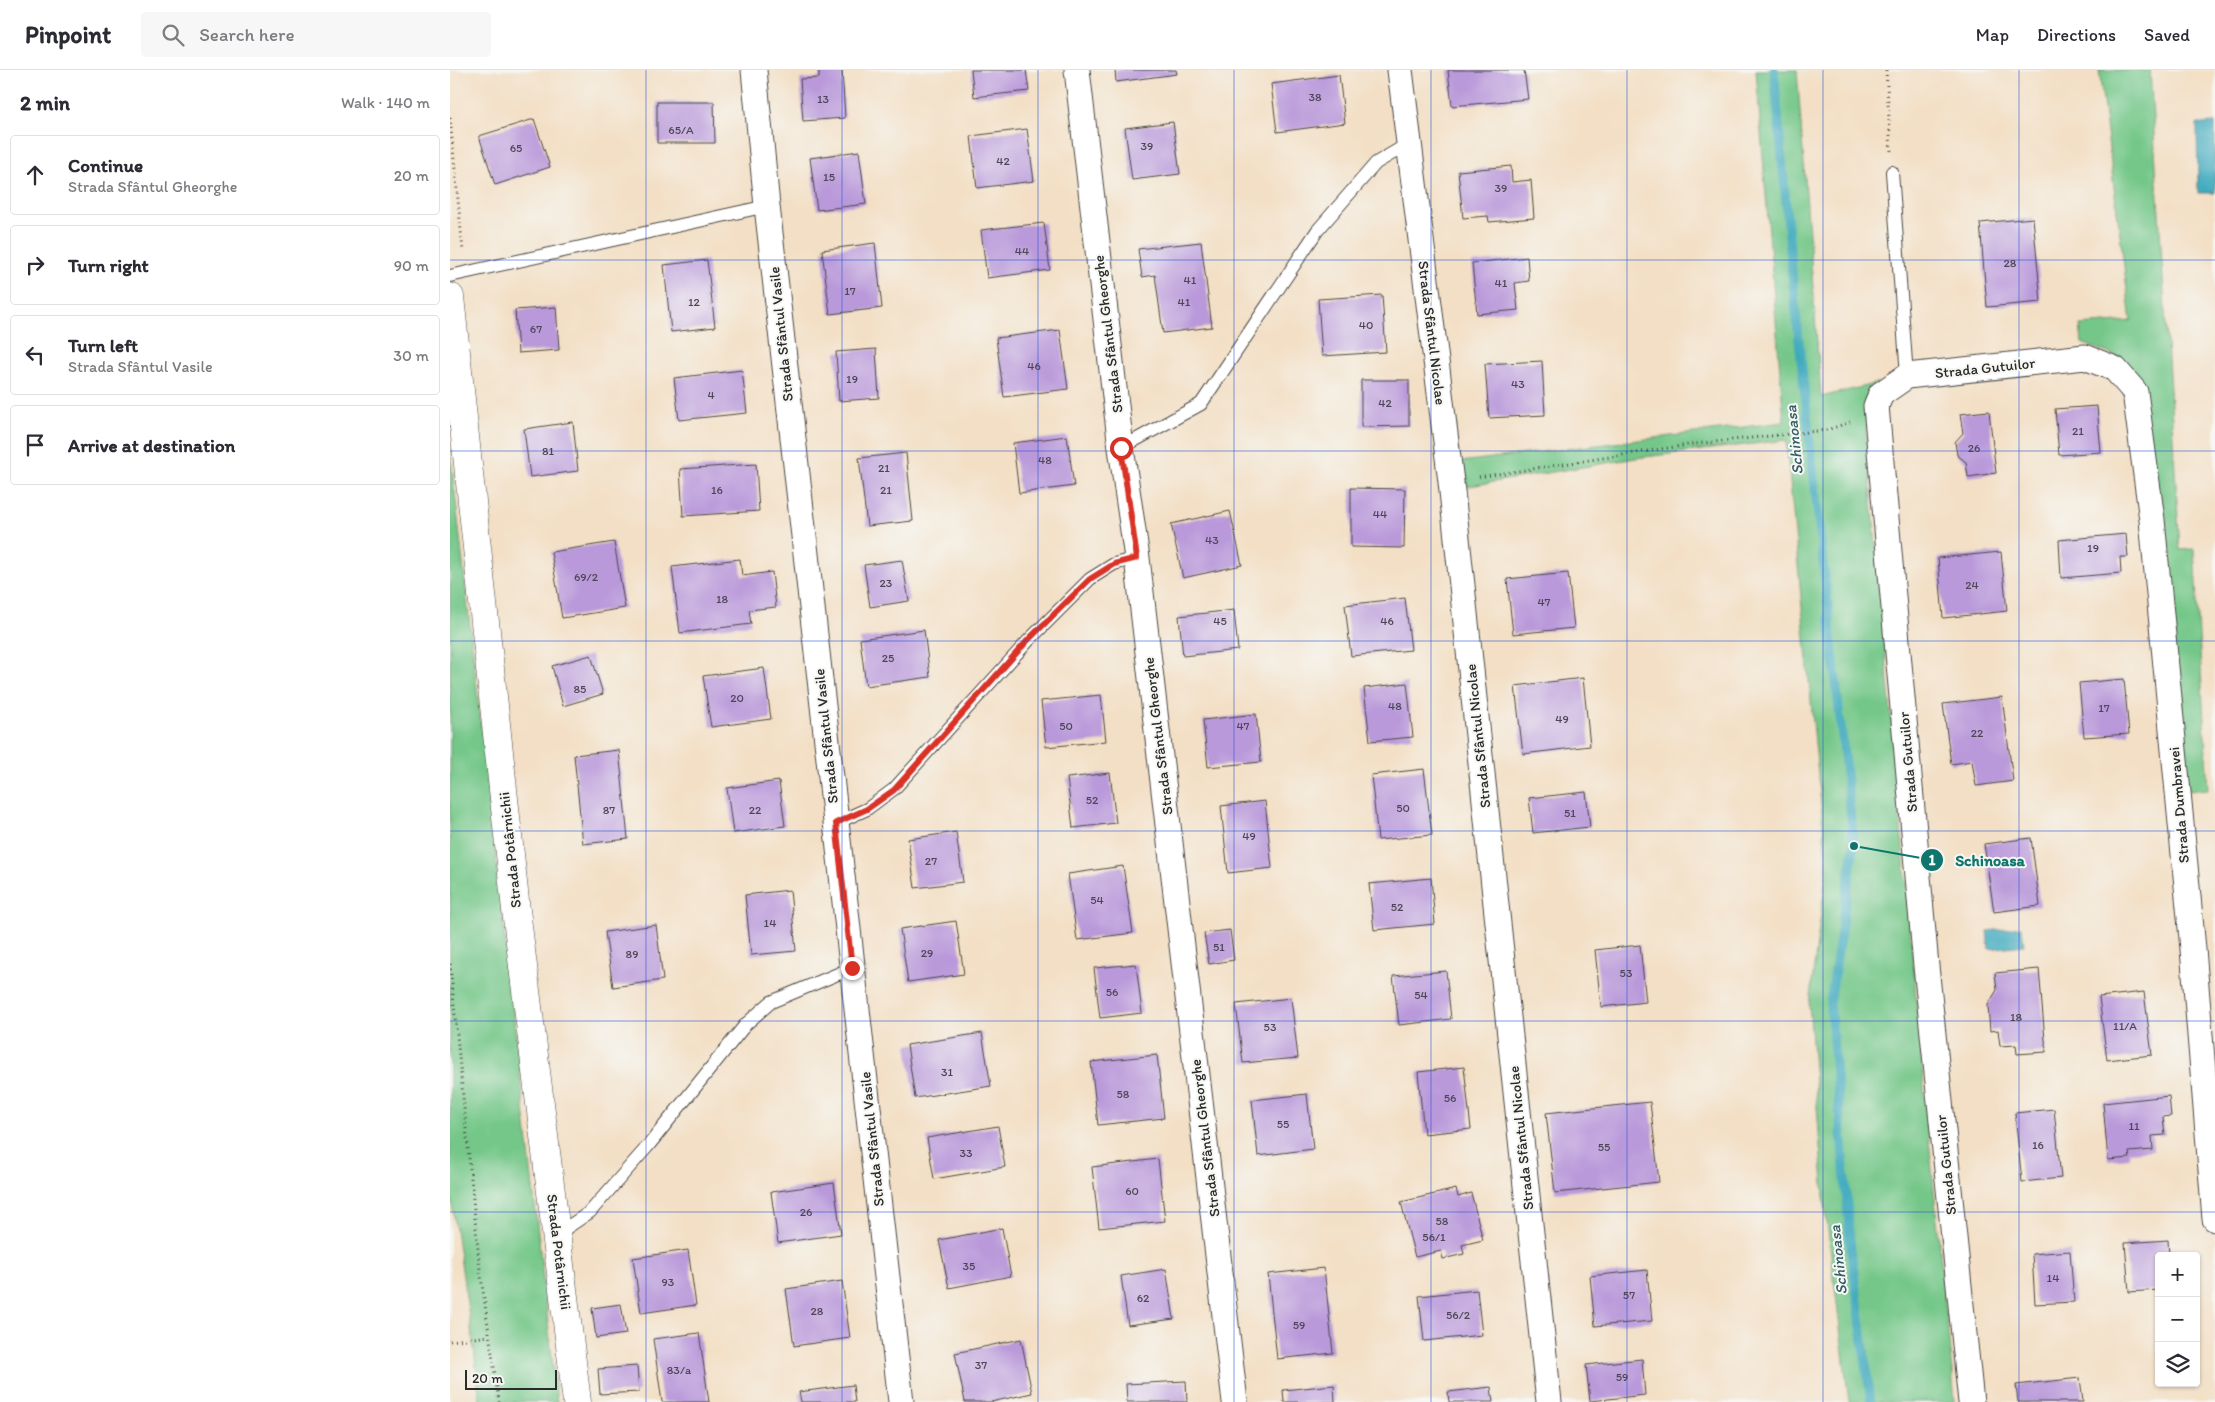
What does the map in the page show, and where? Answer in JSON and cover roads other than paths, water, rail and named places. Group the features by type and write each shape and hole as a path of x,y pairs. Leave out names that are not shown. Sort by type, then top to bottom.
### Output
{"street":[{"name":"Strada Sfântul Vasile","path":"754,70 767,206 901,1402"},
{"name":"Strada Sfântul Gheorghe","path":"1077,70 1121,448 1137,558 1235,1402"},
{"name":"Strada Sfântul Nicolae","path":"1400,70 1451,482 1549,1402"},
{"name":"Strada Potârnichii","path":"450,297 516,910 577,1402"},
{"name":"Strada Gutuilor","path":"1971,1402 1926,966 1876,406 1881,394 1907,376 2085,357 2116,369 2135,392"},
{"name":"Strada Dumbravei","path":"2135,392 2152,520 2192,940 2215,1219"}],"lane":[{"path":"1121,448 1201,404 1317,231 1376,163 1408,144"},
{"path":"1892,172 1907,376"},
{"path":"450,276 767,206"},
{"path":"836,823 867,809 894,790 1028,640 1090,579 1114,564 1137,558"},
{"path":"556,1235 590,1212 648,1146 746,1024 771,1002 852,968"}],"water":[{"path":"2215,123 2215,193 2198,193 2197,124"},
{"path":"2022,927 2024,945 1989,949 1987,931"}],"waterway":[{"name":"Schinoasa","path":"1774,70 1795,304 1854,846 1830,1003 1851,1250 1871,1402"}],"place":[{"name":"Schinoasa","path":"1854,846"}]}
